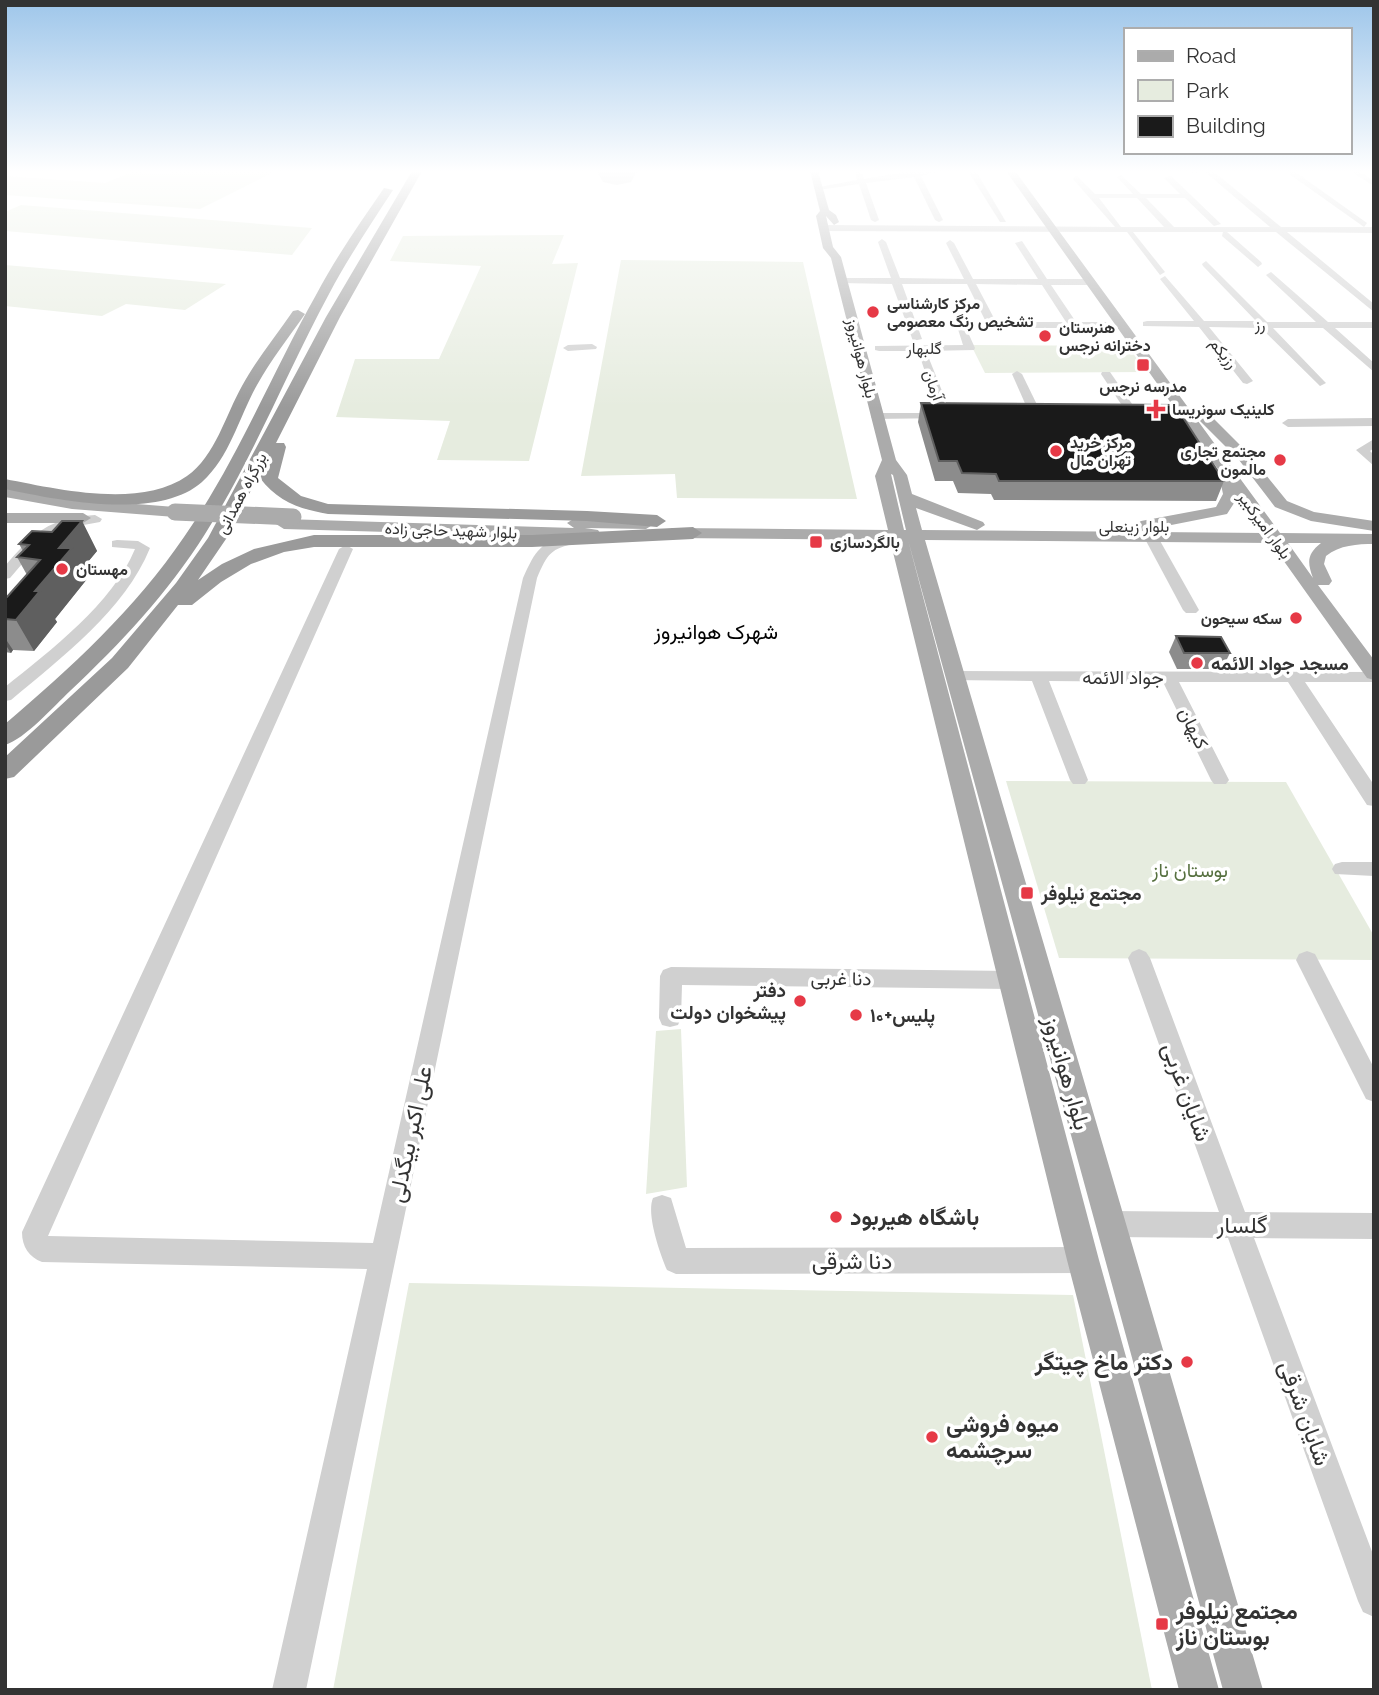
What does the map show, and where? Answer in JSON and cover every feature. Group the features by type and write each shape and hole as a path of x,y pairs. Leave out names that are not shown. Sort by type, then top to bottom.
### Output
{"highway":[{"name":"بزرگراه همدانی","path":"5,737 95,655 158,586 194,537 237,463 348,250"},
{"name":"بزرگراه همدانی","path":"5,771 120,663 183,587 217,539 333,317 371,250"},
{"path":"5,485 85,499 127,500 153,496 194,481 205,472 212,461 254,377 304,304 341,261"},
{"path":"328,509 289,498 279,491 269,478 278,449 315,368 333,317"},
{"path":"328,509 587,516 695,528 576,539 504,541 271,535 264,531 262,526 269,516 286,510 328,509"},
{"path":"120,663 195,592 237,562 264,551 314,541 442,540"}],"main road":[{"name":"بلوار هوانیروز","path":"830,250 836,257 843,281 888,460 900,475 905,495 905,530"},
{"name":"بلوار هوانیروز","path":"836,257 839,250"},
{"name":"بلوار امیرکبیر","path":"1070,250 1180,417 1280,533"},
{"name":"بلوار امیرکبیر","path":"1073,250 1204,417 1315,581 1374,676"},
{"path":"1204,417 1244,457 1281,504 1311,516 1374,527"},
{"name":"بلوار هوانیروز","path":"888,460 883,476 905,530 927,560 957,681 1243,1690"},
{"path":"1144,534 1221,511 1230,502 1233,489 1220,463"},
{"name":"بلوار شهید حاجی زاده","path":"5,492 72,504 171,516 538,533 695,528 905,530"},
{"path":"844,534 927,560 972,530 905,495"},
{"name":"بلوار شهید حاجی زاده","path":"5,519 171,516"},
{"name":"بلوار زینعلی","path":"905,530 1144,534 1280,533 1374,527"},
{"name":"بلوار شهید حاجی زاده","path":"695,528 844,534 905,530"},
{"name":"بلوار زینعلی","path":"1280,533 1374,540"},
{"path":"1144,534 1247,549 1271,557 1315,581 1318,554 1328,546 1374,540"},
{"name":"بلوار هوانیروز","path":"927,560 1011,980 1199,1690"},
{"name":"بلوار امیرکبیر","path":"1315,581 1374,648"}],"street":[{"path":"885,250 917,340"},
{"path":"954,250 993,325 1107,325"},
{"path":"1024,250 1073,325"},
{"name":"رزیکم","path":"1143,250 1247,381"},
{"path":"1243,250 1258,264"},
{"path":"1307,250 1374,309"},
{"path":"1312,250 1374,296"},
{"path":"1206,264 1320,383"},
{"path":"1271,275 1374,369"},
{"path":"843,281 1089,282"},
{"name":"رز","path":"1147,324 1374,325"},
{"name":"گلبهار","path":"879,348 970,348 960,326 993,325"},
{"path":"568,348 592,348"},
{"name":"آرمان","path":"877,417 952,416 922,353"},
{"path":"1017,374 1030,416 1051,416"},
{"path":"1106,374 1141,417 1121,417"},
{"path":"1288,423 1374,422"},
{"path":"1374,443 1362,450 1374,462"},
{"path":"5,519 38,526 39,536"},
{"path":"5,575 39,536 54,524 95,519"},
{"path":"1144,534 1191,610"},
{"name":"علی اکبر بیگدلی","path":"289,1690 530,578 544,547 550,543 576,539"},
{"name":"علی اکبر بیگدلی","path":"504,541 525,548 529,554 530,578"},
{"path":"5,696 68,642 128,574 143,548 138,545 117,544"},
{"path":"346,549 35,1232 35,1240 42,1249 52,1250 384,1256"},
{"name":"جواد الائمه","path":"1297,683 1374,676"},
{"name":"جواد الائمه","path":"957,681 1297,683 1374,690"},
{"path":"1041,682 1079,780"},
{"name":"کیهان","path":"1171,682 1220,780"},
{"path":"1297,683 1374,800"},
{"path":"1342,869 1374,869"},
{"name":"شایان غربی","path":"1139,958 1236,1225"},
{"path":"1307,960 1374,1092"},
{"name":"دنا غربی","path":"670,1018 671,976 1011,980"},
{"name":"دنا شرقی","path":"662,1207 676,1261 1083,1260"},
{"name":"گلسار","path":"1110,1224 1374,1226"},
{"name":"شایان شرقی","path":"1236,1225 1374,1601"}],"green space":[{"path":"233,250 296,250 292,255"},
{"path":"396,250 558,250 552,264 578,263 529,461 437,460 450,421 336,417 355,359 439,359 481,266 390,261"},
{"path":"621,260 803,262 857,499 677,498 675,474 581,476"},
{"path":"5,265 226,284 185,310 126,304 102,316 5,306"},
{"path":"971,345 1128,346 1146,372 985,373"},
{"name":"بوستان ناز","path":"1006,781 1286,782 1374,936 1374,960 1059,958"},
{"path":"681,1029 687,1187 646,1194 656,1031"},
{"path":"409,1283 1073,1295 1152,1690 333,1690"}],"building":[{"name":"مرکز خرید تهران مال","path":"921,403 1175,405 1224,481 999,481 996,474 962,473 957,461 939,461"},
{"path":"62,521 82,521 59,548 72,548 35,591 40,591 16,620 5,619 5,597 40,560 17,557 29,545 19,544 32,531 52,532"},
{"path":"1176,636 1221,637 1230,653 1184,653"}],"place":[{"name":"مرکز کارشناسی تشخیص رنگ معصومی","path":"873,312"},
{"name":"هنرستان دخترانه نرجس","path":"1045,336"},
{"name":"مدرسه نرجس","path":"1143,365"},
{"name":"کلینیک سونریسا","path":"1156,409"},
{"name":"مرکز خرید تهران مال","path":"1056,451"},
{"name":"مجتمع تجاری مالمون","path":"1280,460"},
{"name":"بالگردسازی","path":"816,542"},
{"name":"مهستان","path":"62,569"},
{"name":"سکه سیحون","path":"1296,618"},
{"name":"مسجد جواد الائمه","path":"1197,663"},
{"name":"مجتمع نیلوفر","path":"1027,893"},
{"name":"دفتر پیشخوان دولت","path":"800,1001"},
{"name":"پلیس+۱۰","path":"856,1015"},
{"name":"باشگاه هیربود","path":"836,1217"},
{"name":"دکتر ماخ چیتگر","path":"1187,1362"},
{"name":"میوه فروشی سرچشمه","path":"932,1437"},
{"name":"مجتمع نیلوفر بوستان ناز","path":"1162,1624"}],"district":[{"name":"شهرک هوانیروز","path":"716,632"}]}
